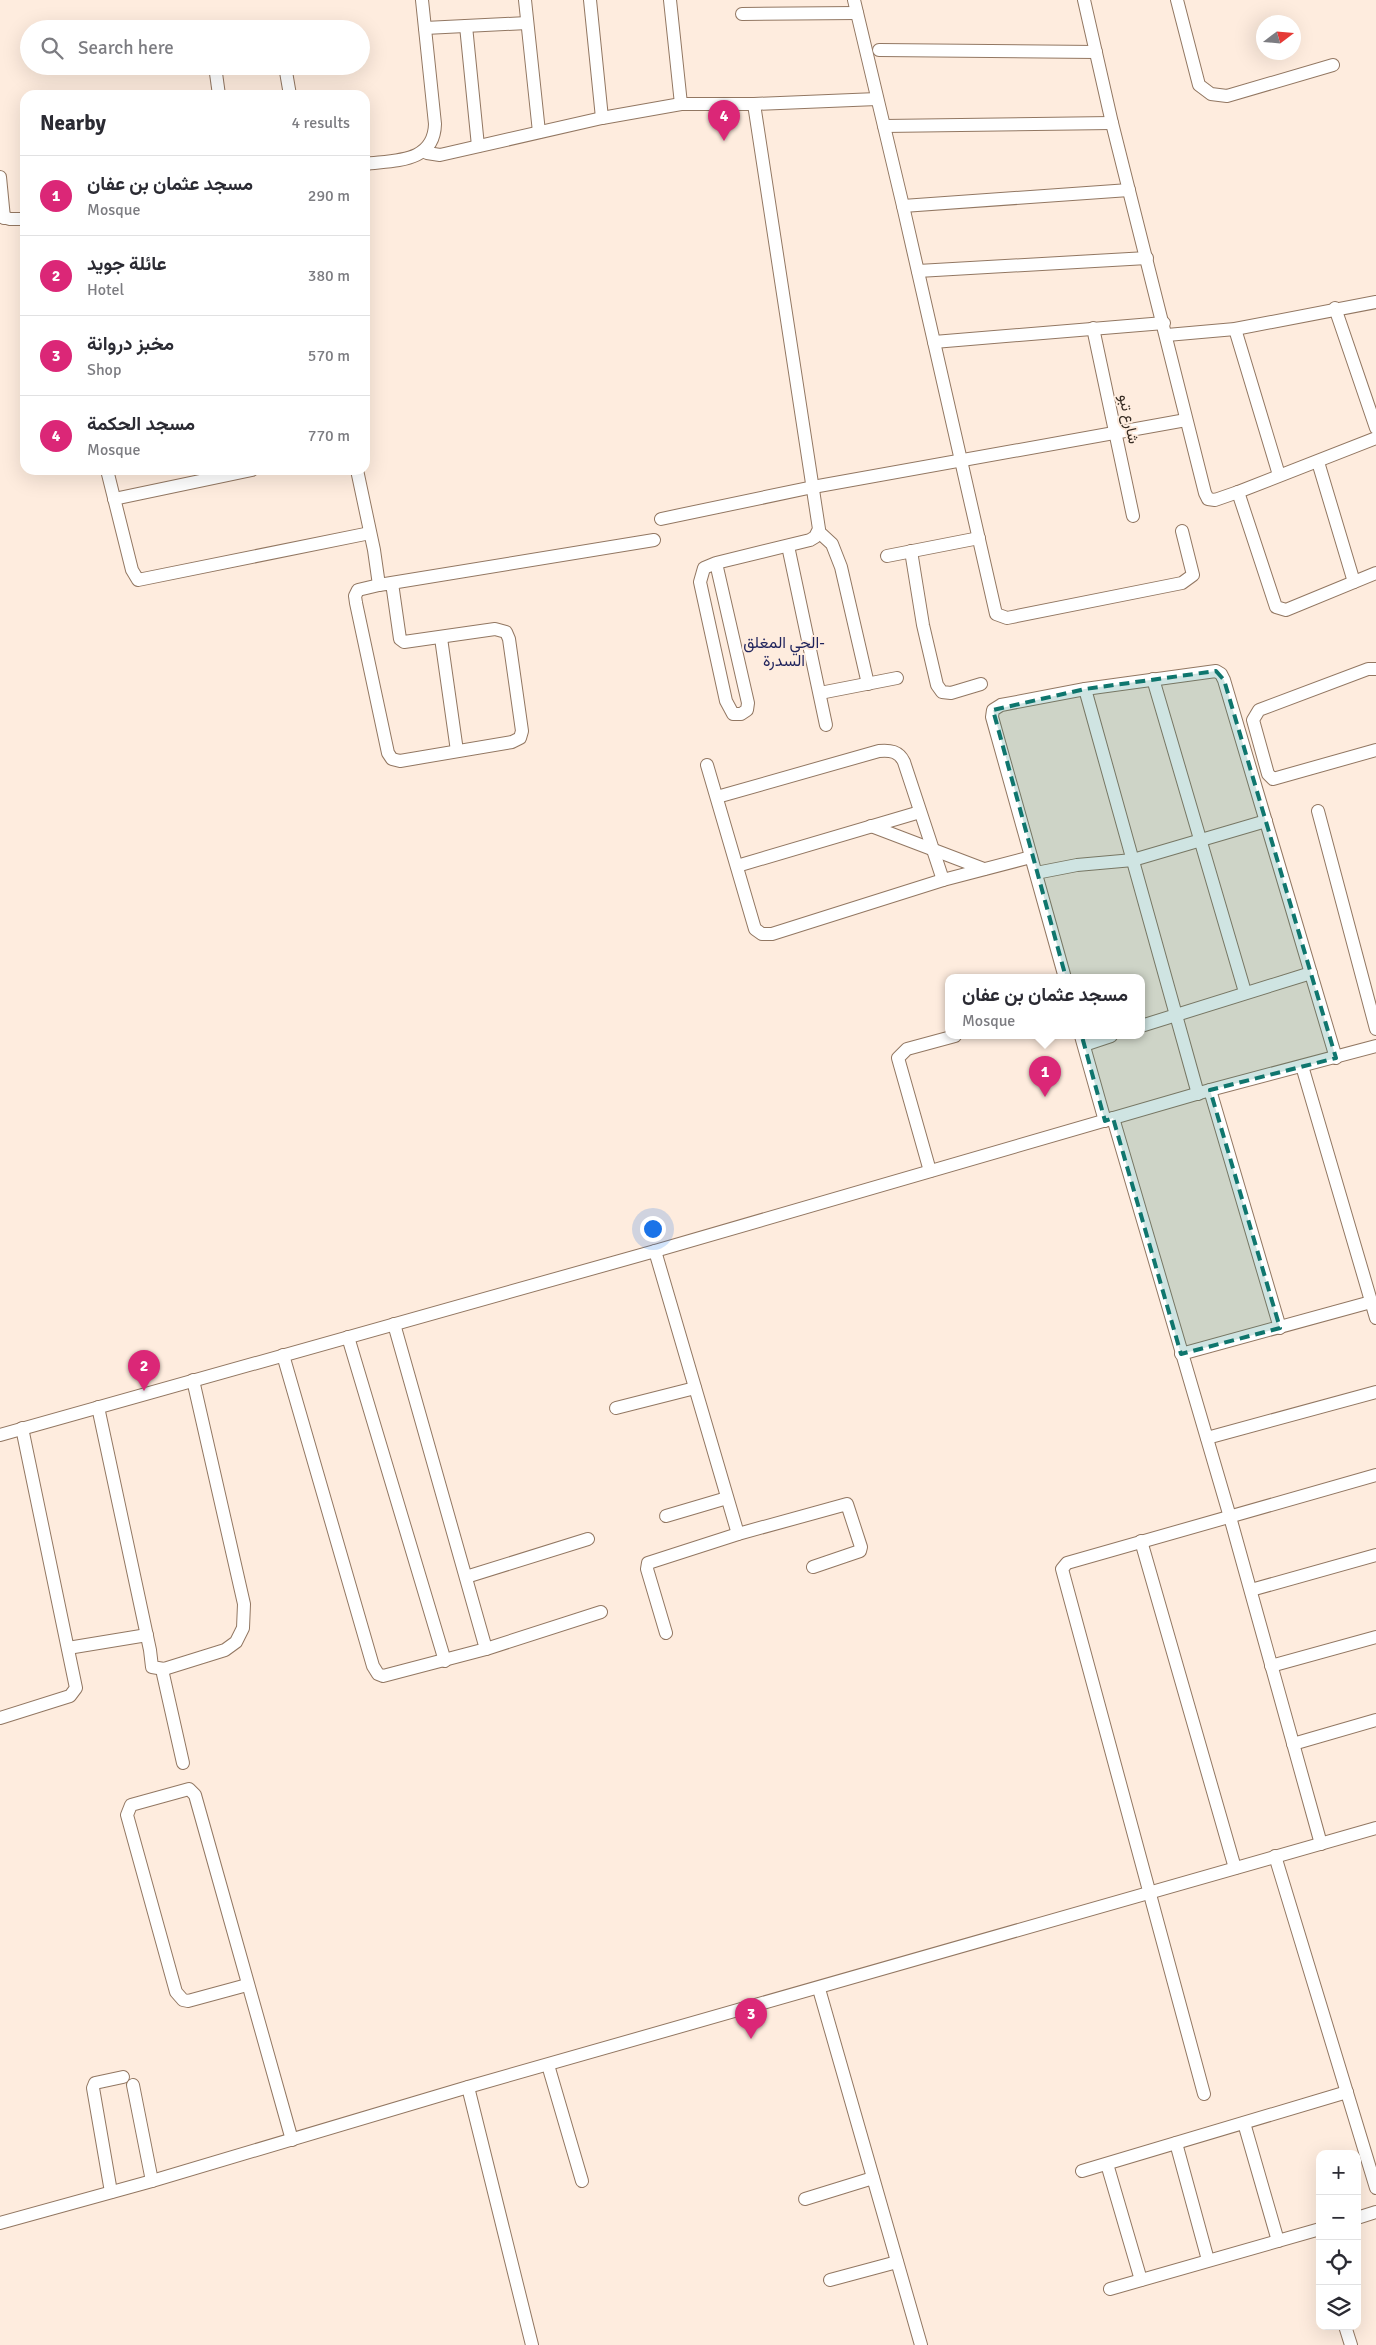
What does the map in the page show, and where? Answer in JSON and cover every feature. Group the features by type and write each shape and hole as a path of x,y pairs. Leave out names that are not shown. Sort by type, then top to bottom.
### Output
{"street":[{"path":"370,163 410,157 427,148 433,137 435,124 422,0"},
{"path":"525,0 539,132"},
{"path":"590,0 602,118"},
{"path":"670,0 681,104"},
{"path":"854,0 962,459 996,614 1006,618 1190,579 1193,575 1182,531"},
{"path":"1084,0 1112,123 1165,329 1186,420 1205,493 1208,498 1215,500 1238,492 1376,438"},
{"path":"1177,0 1199,85 1211,94 1227,96 1333,65"},
{"path":"742,14 857,14"},
{"path":"425,28 527,23"},
{"path":"466,26 478,146"},
{"path":"879,50 1096,52"},
{"path":"216,75 218,90"},
{"path":"287,75 289,90"},
{"path":"427,148 427,153 435,156 602,118 681,104 754,104 877,99"},
{"path":"716,563 748,703 746,710 742,714 734,714 726,701 700,582 704,568 716,563 813,539 818,532 813,487 754,104"},
{"path":"884,126 1112,123"},
{"path":"0,177 2,217 20,219"},
{"path":"903,206 1130,190"},
{"path":"918,271 1147,258"},
{"path":"934,342 1093,328 1235,328 1376,302"},
{"path":"1336,308 1376,428"},
{"name":"شارع تبو","path":"1093,328 1133,516"},
{"path":"1235,328 1279,475"},
{"path":"661,519 813,487 1115,431 1186,420"},
{"path":"1318,462 1354,582"},
{"path":"108,475 133,574 138,580 370,532"},
{"path":"114,500 229,475"},
{"path":"358,475 370,532 385,584 401,640 406,642 495,630 504,631 509,639 516,686 522,731 520,738 512,742 400,761 389,756 355,596 360,588 385,584 654,540"},
{"path":"1238,492 1276,607 1286,610 1376,573"},
{"path":"818,532 832,544 841,567 868,684"},
{"path":"887,556 979,538"},
{"path":"788,546 826,725"},
{"path":"911,551 923,625 937,685 942,692 951,693 980,684"},
{"path":"441,638 457,751"},
{"path":"1376,669 1368,669 1259,710 1253,720 1268,774 1273,779 1376,750"},
{"path":"1064,974 992,717 993,710 1000,705 1085,689 1216,671 1221,674 1336,1058"},
{"path":"820,693 897,678"},
{"path":"1153,679 1245,992"},
{"path":"1085,689 1177,1014 1280,1328"},
{"path":"717,797 887,750 898,753 902,757 943,880"},
{"path":"707,765 755,929 762,934 772,934 943,880 1031,857"},
{"path":"1318,811 1376,1029"},
{"path":"737,866 920,812"},
{"path":"1036,873 1077,865 1133,860 1266,821"},
{"path":"871,826 984,869"},
{"path":"1145,1025 1311,973"},
{"path":"930,1171 898,1058 907,1050 946,1039"},
{"path":"1082,1040 1109,1120 1207,1438 1321,1844"},
{"path":"0,1435 655,1250 1204,1092 1376,1046"},
{"path":"1302,1066 1376,1318"},
{"path":"655,1250 738,1534"},
{"path":"1181,1354 1371,1302"},
{"path":"394,1324 486,1649"},
{"path":"348,1337 445,1661"},
{"path":"283,1355 373,1666 378,1674 383,1676 445,1661 601,1612"},
{"path":"98,1407 147,1634 152,1668 164,1669 225,1650 236,1642 244,1628 244,1604 193,1380"},
{"path":"616,1408 695,1388"},
{"path":"1207,1438 1376,1392"},
{"path":"0,1718 74,1694 76,1688 22,1428"},
{"path":"1204,2094 1151,1892 1062,1569 1067,1563 1376,1475"},
{"path":"666,1516 727,1498"},
{"path":"666,1634 647,1569 648,1563 738,1534 847,1504 861,1546 860,1551 813,1567"},
{"path":"466,1578 588,1539"},
{"path":"1141,1541 1235,1868"},
{"path":"1251,1590 1376,1555"},
{"path":"68,1648 147,1634"},
{"path":"1271,1666 1376,1637"},
{"path":"164,1669 163,1674 183,1763"},
{"path":"1293,1744 1376,1720"},
{"path":"247,1985 188,2001 183,2000 176,1992 127,1815 131,1804 189,1789 193,1790 292,2140"},
{"path":"0,2223 152,2181 468,2087 820,1989 1376,1828"},
{"path":"1275,1856 1376,2188"},
{"path":"820,1989 920,2345"},
{"path":"548,2065 582,2181"},
{"path":"111,2192 93,2088 95,2083 128,2081 152,2181"},
{"path":"468,2087 532,2345"},
{"path":"1082,2171 1347,2092"},
{"path":"1244,2123 1278,2241"},
{"path":"1176,2142 1208,2260"},
{"path":"1107,2164 1141,2280"},
{"path":"804,2199 873,2178"},
{"path":"1361,2217 1376,2212"},
{"path":"1110,2289 1316,2230"},
{"path":"830,2280 897,2262"},
{"path":"1346,2330 1351,2345"}],"highlighted area":[{"path":"1216,671 1224,680 1336,1058 1210,1090 1280,1328 1181,1354 1113,1118 1105,1121 993,710 1085,689"}],"place":[{"name":"مسجد الحكمة","path":"724,141"},
{"name":"مسجد عثمان بن عفان","path":"1045,1097"},
{"name":"عائلة جويد","path":"144,1391"},
{"name":"مخبز دروانة","path":"751,2039"}],"district":[{"name":"الحي المغلق- السدرة","path":"784,652"}]}
